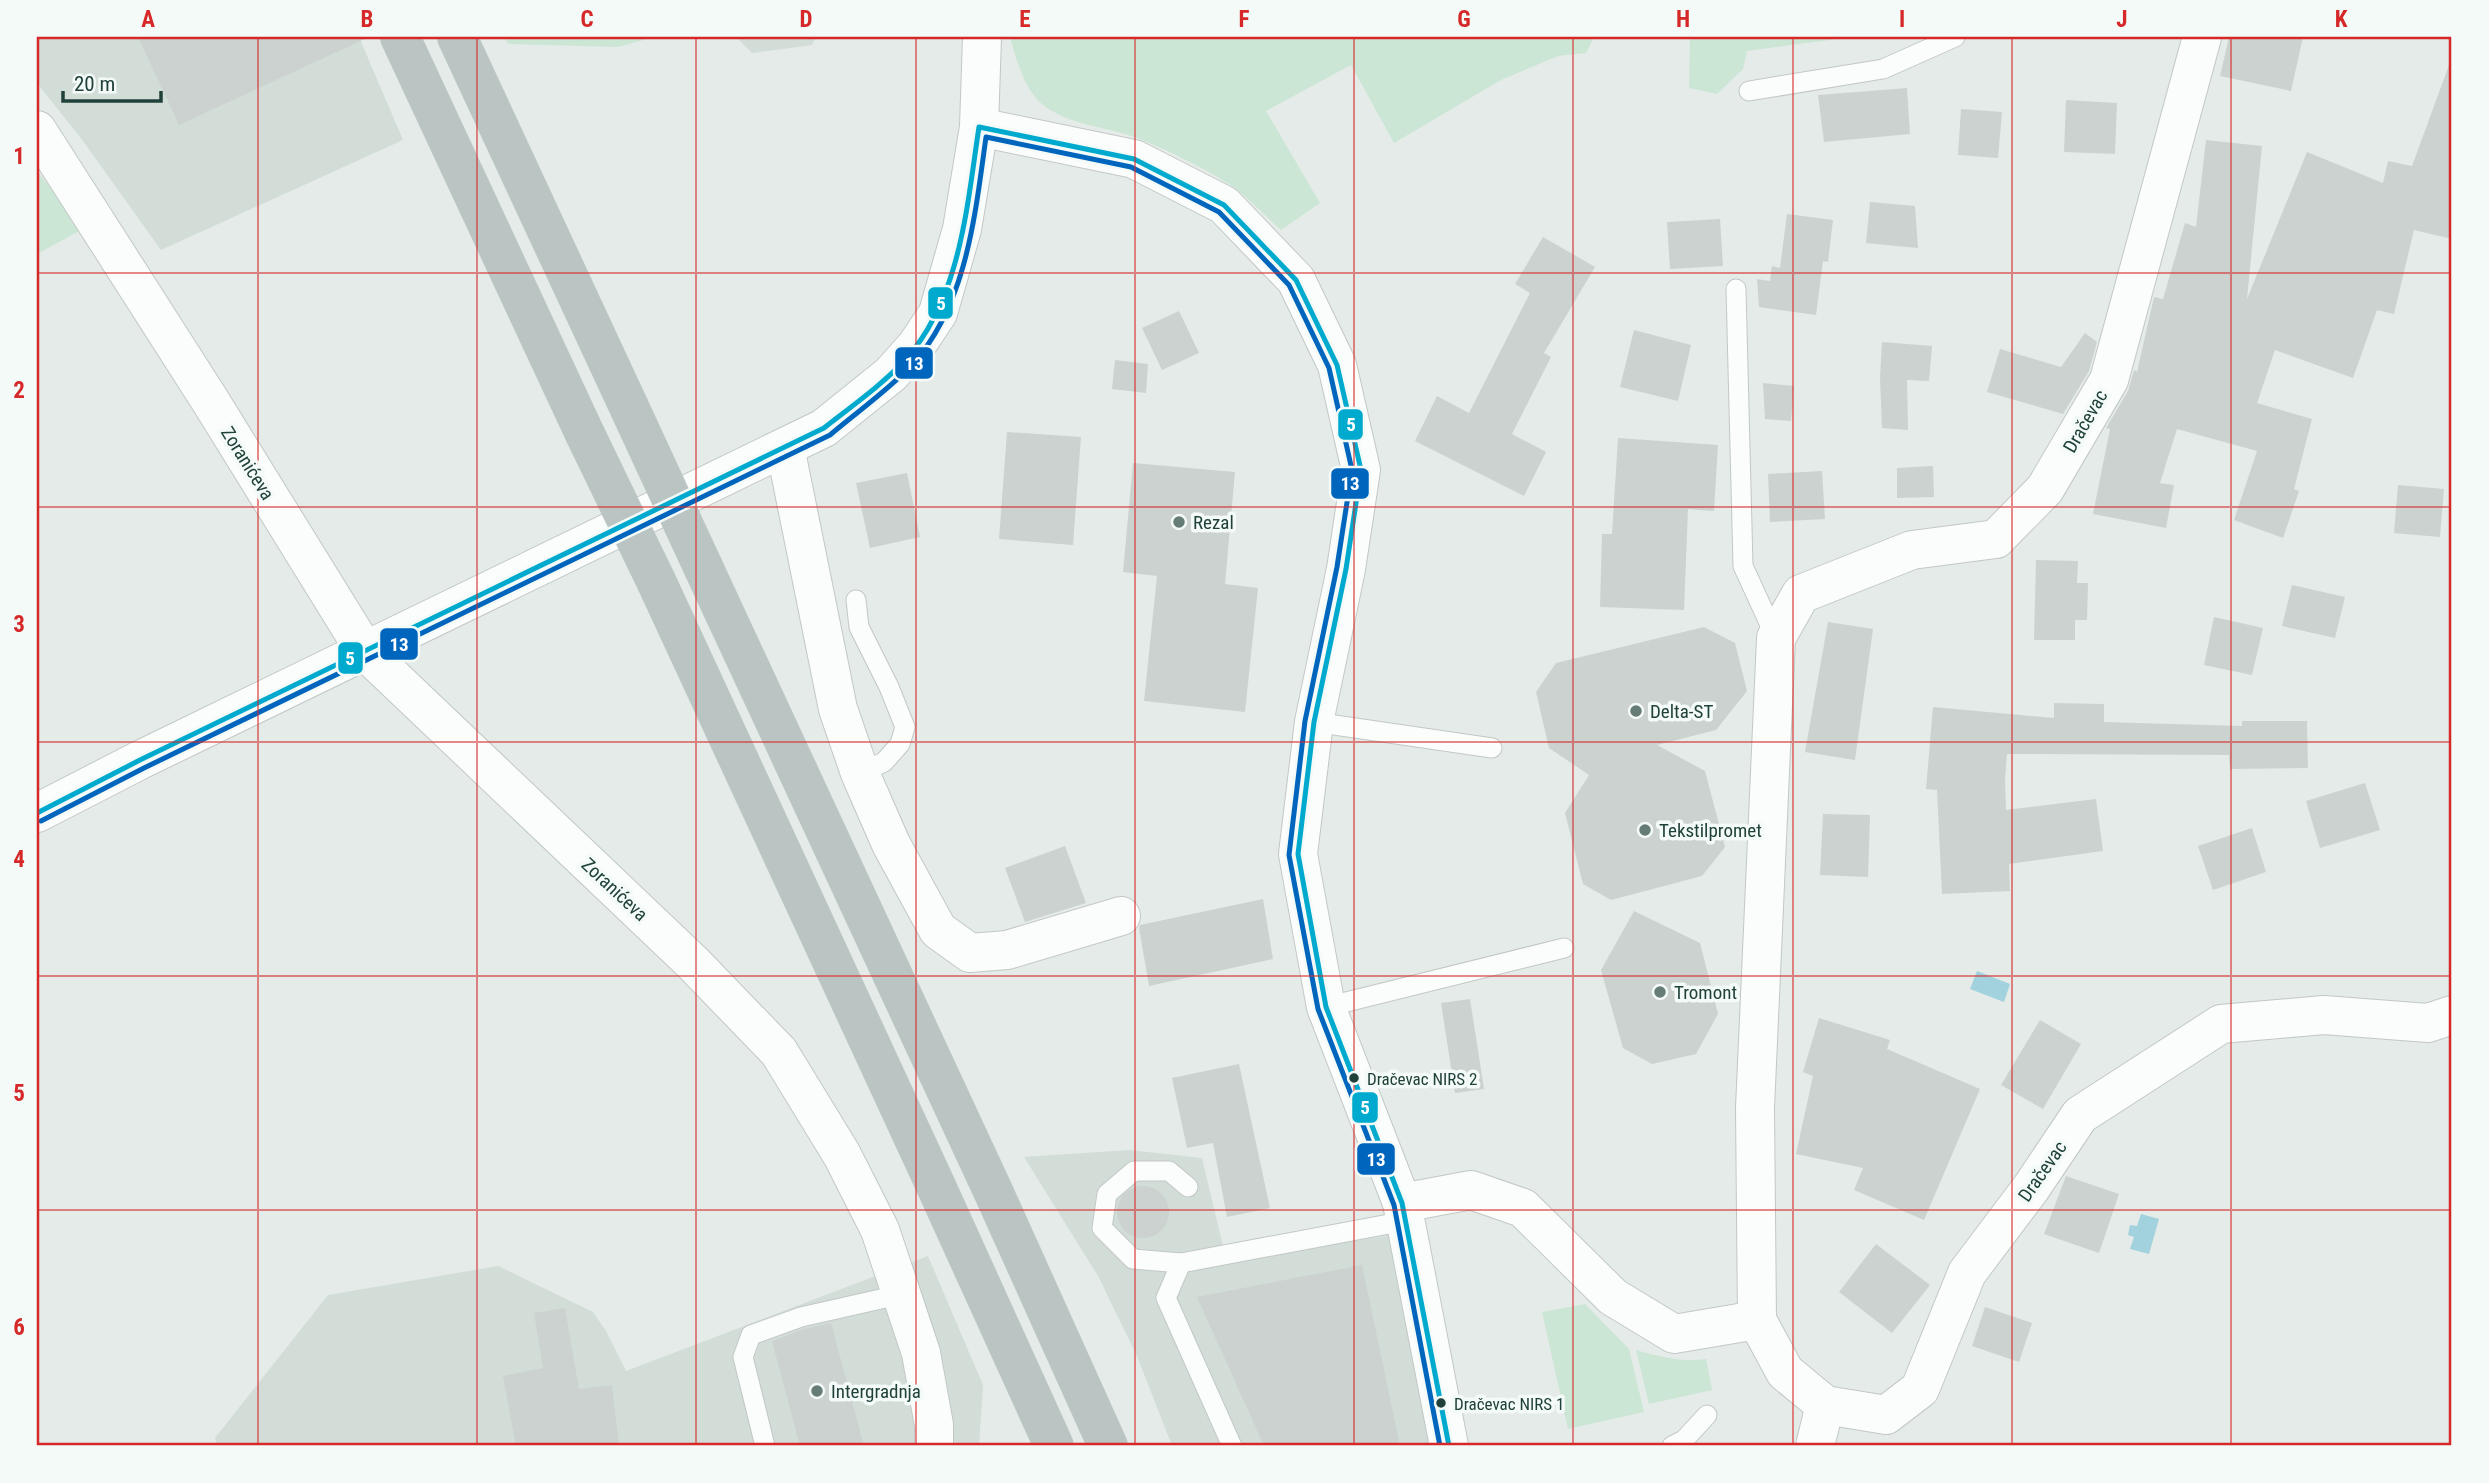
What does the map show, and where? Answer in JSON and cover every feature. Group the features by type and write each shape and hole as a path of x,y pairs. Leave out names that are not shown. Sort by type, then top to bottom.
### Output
{"highway":[{"path":"400,37 936,1184 1054,1446"},
{"path":"457,37 987,1178 1108,1446"}],"street":[{"path":"37,813 140,760 824,428 891,374 916,346 938,313 962,229 979,127 982,37"},
{"name":"Dračevac","path":"2202,37 2109,380 2045,489 1996,539 1912,550 1801,594 1776,638 1755,1108 1757,1320 1785,1372 1825,1405 1886,1415 1920,1390 1967,1273 2031,1188 2080,1115 2221,1024 2324,1016 2428,1023 2452,1015"},
{"path":"979,127 1134,159 1224,205 1296,280 1337,365 1361,470 1346,569 1314,722 1298,854 1326,1007 1403,1212 1449,1446"},
{"name":"Zoranićeva","path":"37,130 211,402 365,651 693,963 779,1052 842,1155 880,1230 921,1353 934,1435"},
{"path":"786,447 838,709 860,773 891,844 938,930 970,953 1007,950 1121,916"},
{"path":"1403,1212 1471,1190 1523,1208 1613,1297 1674,1334 1757,1320"},
{"path":"1815,1446 1825,1405"}],"lane":[{"path":"1749,92 1883,69 1955,37"},
{"name":"Dračevac","path":"1736,289 1743,566 1776,638"},
{"path":"856,600 859,627 889,687 905,727 900,744 884,762 860,773"},
{"path":"1314,722 1492,748"},
{"path":"1326,1007 1564,948"},
{"path":"1188,1187 1168,1171 1134,1171 1107,1194 1102,1228 1133,1259 1181,1263 1403,1212"},
{"path":"1181,1263 1166,1297 1232,1446"},
{"path":"765,1446 743,1357 751,1335 801,1318 903,1294"},
{"path":"1672,1446 1684,1440 1707,1415"}],"shaded area":[{"path":"37,37 359,37 403,140 161,250 83,141 37,83"},
{"path":"736,37 816,37 812,45 752,53"},
{"path":"1129,1150 1202,1158 1227,1263 1389,1235 1429,1446 1172,1446 1137,1356 1098,1276 1024,1157"},
{"path":"928,1256 983,1385 979,1446 217,1446 215,1438 328,1295 498,1266 593,1312 626,1371"}],"green space":[{"path":"504,37 654,37 618,47 508,44"},
{"path":"1010,37 1594,37 1586,53 1558,56 1501,80 1394,143 1351,65 1266,111 1320,203 1281,230 1249,199 1203,169 1137,138 1064,117 1042,104 1026,82"},
{"path":"1690,37 1852,37 1747,51 1743,69 1717,94 1689,88"},
{"path":"37,171 83,229 37,254"},
{"path":"1585,1304 1629,1349 1644,1412 1568,1429 1542,1312"},
{"path":"1636,1350 1671,1358 1706,1359 1712,1390 1649,1404"}],"water":[{"path":"1977,971 2010,984 2004,1002 1970,989"},
{"path":"2141,1214 2159,1219 2149,1254 2130,1249 2134,1237 2128,1235 2130,1225 2137,1226"}],"building":[{"path":"138,37 369,37 179,125"},
{"path":"2229,37 2303,37 2291,91 2220,76"},
{"path":"2449,65 2452,65 2452,239 2414,230 2394,314 2377,310 2353,378 2275,350 2257,403 2312,419 2294,489 2299,491 2283,538 2234,520 2257,451 2177,429 2160,483 2174,485 2166,528 2093,514 2110,429 2106,428 2128,391 2134,370 2137,372 2154,297 2163,299 2185,223 2196,227 2206,140 2262,146 2247,299 2307,152 2383,183 2388,161 2412,166"},
{"path":"1907,88 1910,134 1824,142 1818,95"},
{"path":"2066,100 2117,103 2115,154 2064,152"},
{"path":"1961,109 2002,112 1998,158 1958,155"},
{"path":"1870,202 1915,206 1918,248 1866,243"},
{"path":"1787,214 1833,220 1828,262 1823,261 1816,315 1759,307 1757,279 1770,281 1772,266 1780,268"},
{"path":"1720,219 1723,266 1670,269 1667,222"},
{"path":"1543,237 1595,267 1544,353 1551,357 1512,434 1546,452 1524,496 1415,441 1437,396 1469,413 1530,293 1515,284"},
{"path":"1179,311 1199,353 1162,370 1142,328"},
{"path":"1634,330 1691,345 1678,401 1620,387"},
{"path":"2085,333 2097,342 2089,371 2063,414 1987,392 2000,349 2061,367"},
{"path":"1882,342 1932,346 1929,381 1907,380 1908,430 1882,428"},
{"path":"1115,360 1148,364 1146,393 1112,389"},
{"path":"1763,383 1794,386 1791,421 1765,419"},
{"path":"1007,432 1081,437 1073,545 999,539"},
{"path":"1618,438 1718,445 1714,511 1688,509 1684,610 1600,607 1602,534 1612,534"},
{"path":"1133,463 1235,472 1225,584 1258,588 1245,712 1144,701 1157,576 1123,572"},
{"path":"1933,466 1934,497 1897,498 1897,468"},
{"path":"1822,471 1825,519 1770,522 1768,474"},
{"path":"907,473 920,537 870,548 856,483"},
{"path":"2398,485 2444,489 2440,537 2394,533"},
{"path":"2036,560 2078,561 2077,583 2088,583 2087,620 2075,620 2075,640 2034,640"},
{"path":"2292,585 2345,597 2335,638 2282,626"},
{"path":"2214,617 2263,628 2252,675 2204,665"},
{"path":"1828,622 1873,629 1855,760 1805,752"},
{"path":"1704,627 1735,643 1747,691 1716,730 1657,745 1705,771 1725,847 1702,876 1611,900 1583,884 1565,813 1589,775 1549,748 1536,692 1556,663"},
{"path":"2054,703 2104,704 2104,722 2242,726 2242,721 2307,721 2308,768 2230,769 2229,755 2007,754 2006,810 2096,799 2103,851 2009,864 2010,891 1942,894 1937,790 1926,789 1933,707 2054,718"},
{"path":"2365,783 2380,830 2320,848 2306,801"},
{"path":"1823,814 1870,815 1868,877 1820,875"},
{"path":"2252,828 2266,872 2213,890 2198,846"},
{"path":"1065,846 1086,903 1025,922 1005,868"},
{"path":"1263,899 1273,959 1149,986 1140,925"},
{"name":"Tromont","path":"1634,911 1700,943 1718,1014 1696,1054 1652,1064 1623,1048 1601,970"},
{"path":"1470,999 1484,1089 1455,1093 1441,1003"},
{"path":"1819,1018 1890,1040 1887,1049 1980,1089 1924,1220 1854,1190 1863,1168 1796,1154 1813,1076 1803,1072"},
{"path":"2040,1020 2081,1044 2043,1109 2001,1085"},
{"path":"1239,1064 1270,1208 1227,1217 1213,1143 1187,1148 1172,1078"},
{"path":"2066,1176 2119,1194 2099,1253 2044,1234"},
{"path":"1143,1186 1162,1193 1169,1212 1162,1231 1143,1238 1124,1231 1117,1212 1124,1193"},
{"path":"1876,1244 1930,1285 1892,1333 1839,1292"},
{"path":"1362,1265 1400,1446 1264,1446 1197,1297"},
{"path":"1985,1307 2032,1323 2019,1362 1972,1346"},
{"path":"565,1308 579,1389 612,1385 619,1446 516,1446 503,1376 543,1368 534,1313"},
{"name":"Intergradnja","path":"831,1323 864,1446 800,1446 772,1341 804,1329"}],"transit line":[{"name":"5","path":"37,813 140,760 824,428 897,369 924,334 939,308 959,249 979,127 1134,159 1224,205 1296,280 1337,365 1361,470 1346,569 1314,722 1298,854 1326,1007 1402,1203 1449,1446"},
{"name":"13","path":"41,821 144,768 830,435 912,365 931,341 945,315 966,257 986,137 1131,167 1219,212 1289,285 1329,368 1352,470 1337,567 1305,721 1289,855 1318,1009 1394,1205 1440,1446"}],"place":[{"name":"Rezal","path":"1179,522"},
{"name":"Delta-ST","path":"1636,711"},
{"name":"Tekstilpromet","path":"1645,830"},
{"name":"Tromont","path":"1660,992"},
{"name":"Dračevac NIRS 2","path":"1354,1078"},
{"name":"Intergradnja","path":"817,1391"},
{"name":"Dračevac NIRS 1","path":"1441,1403"}]}
